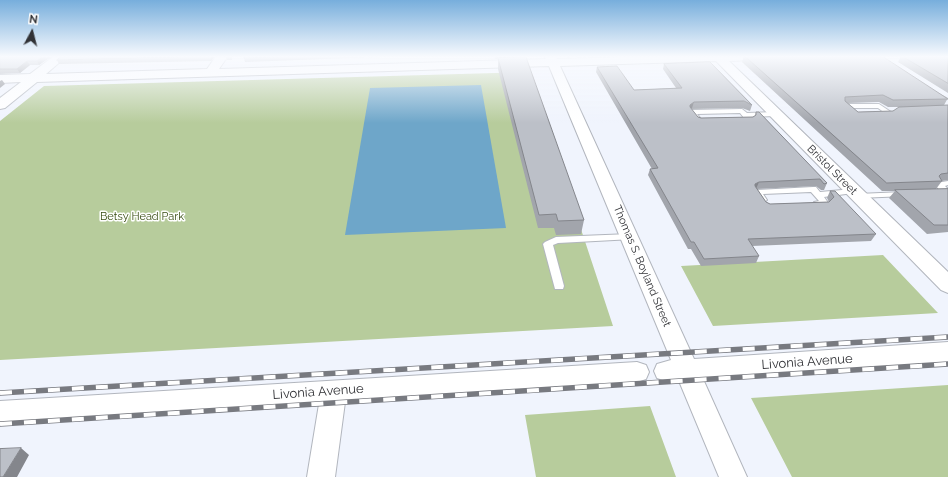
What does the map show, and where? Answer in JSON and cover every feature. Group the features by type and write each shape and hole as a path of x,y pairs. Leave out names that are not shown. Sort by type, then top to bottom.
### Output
{"street":[{"path":"0,79 25,78"},
{"path":"0,105 34,78"},
{"name":"Thomas S. Boyland Street","path":"560,78 630,237 676,370 733,477"},
{"name":"Bristol Street","path":"739,78 948,285"},
{"name":"Livonia Avenue","path":"676,370 948,352"},
{"name":"Livonia Avenue","path":"0,413 637,372"},
{"path":"321,477 334,391"}],"lane":[{"path":"879,106 891,111 890,114 854,116 844,107 879,106"},
{"path":"706,121 699,121 692,112 742,111 750,120 734,121"},
{"path":"745,115 775,114"},
{"path":"947,193 939,185 948,183"},
{"path":"767,206 757,192 813,189 825,204 811,204"},
{"path":"818,195 856,193 910,194"},
{"path":"932,193 947,193"},
{"path":"559,286 548,244 556,240 630,237"}],"green space":[{"name":"Betsy Head Park","path":"312,78 531,78 613,326 0,360 0,121 44,86"},
{"path":"883,255 938,313 713,326 681,266"},
{"path":"948,385 948,477 792,477 751,398"},
{"path":"650,406 676,477 536,477 525,415"}],"water":[{"path":"481,85 506,228 345,235 370,88"}],"building":[{"path":"503,78 534,78 584,220 558,221 556,214 539,215"},
{"path":"604,78 626,78 634,90 682,88 675,78 726,78 752,105 744,101 694,102 690,105 690,107 698,117 753,117 756,115 756,112 759,112 827,183 824,184 820,179 759,182 755,184 755,186 766,202 770,204 829,202 834,197 830,191 835,191 876,234 748,239 759,256 704,259 694,242 691,242 650,169 658,168"},
{"path":"770,78 916,78 948,99 893,100 883,95 845,97 845,101 858,112 893,111 899,107 948,105 948,173 941,174 939,176 942,181 887,183"},
{"path":"940,78 948,78 948,83"},
{"path":"948,189 948,225 934,225 895,190"},
{"path":"21,448 3,477 0,477 0,449"}],"railway":[{"path":"0,393 948,337"},
{"path":"0,424 948,364"}]}
